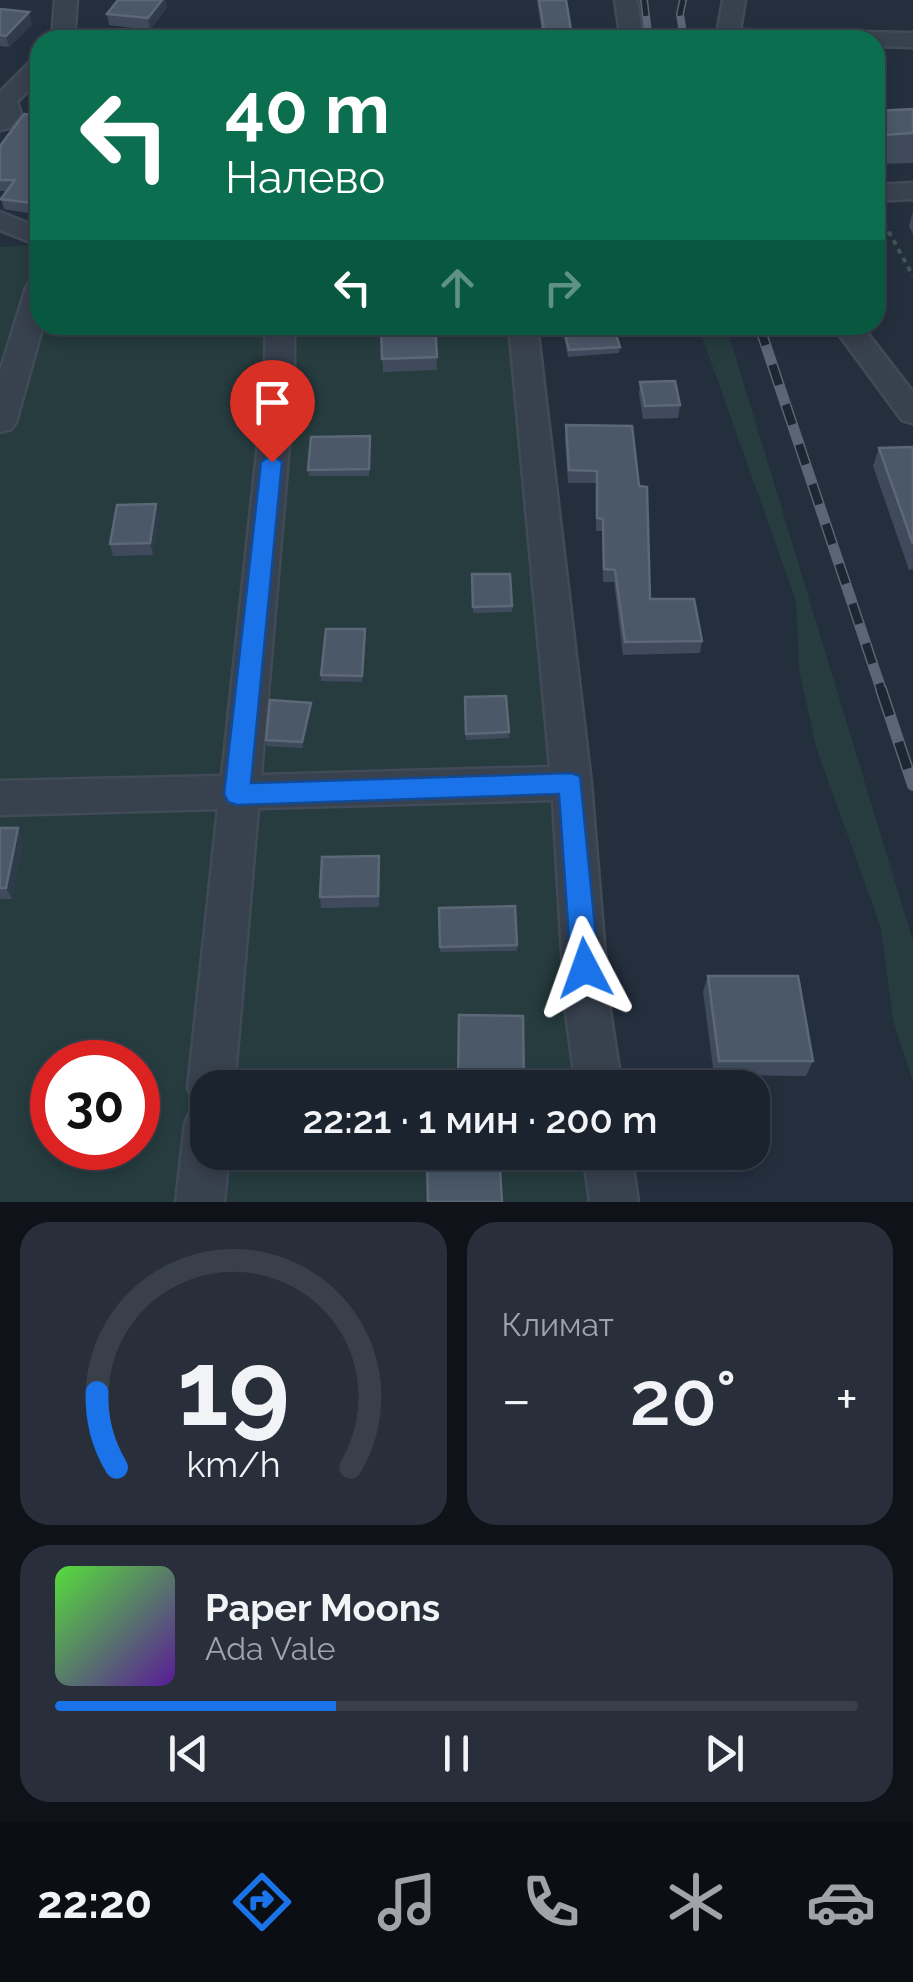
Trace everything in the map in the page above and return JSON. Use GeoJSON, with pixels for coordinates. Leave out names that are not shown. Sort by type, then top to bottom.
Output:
{"type":"FeatureCollection","features":[{"type":"Feature","properties":{"kind":"street"},"geometry":{"type":"LineString","coordinates":[[66,0],[67,30]]}},
{"type":"Feature","properties":{"kind":"street"},"geometry":{"type":"LineString","coordinates":[[626,0],[630,30]]}},
{"type":"Feature","properties":{"kind":"street"},"geometry":{"type":"LineString","coordinates":[[728,30],[734,0]]}},
{"type":"Feature","properties":{"kind":"street"},"geometry":{"type":"LineString","coordinates":[[885,40],[913,40]]}},
{"type":"Feature","properties":{"kind":"street"},"geometry":{"type":"LineString","coordinates":[[2,108],[30,76]]}},
{"type":"Feature","properties":{"kind":"street"},"geometry":{"type":"LineString","coordinates":[[2,108],[30,107]]}},
{"type":"Feature","properties":{"kind":"street"},"geometry":{"type":"LineString","coordinates":[[885,192],[913,191]]}},
{"type":"Feature","properties":{"kind":"street"},"geometry":{"type":"LineString","coordinates":[[0,220],[30,234]]}},
{"type":"Feature","properties":{"kind":"street"},"geometry":{"type":"LineString","coordinates":[[0,422],[30,322]]}},
{"type":"Feature","properties":{"kind":"street"},"geometry":{"type":"LineString","coordinates":[[213,1070],[279,388],[280,335]]}},
{"type":"Feature","properties":{"kind":"street"},"geometry":{"type":"LineString","coordinates":[[524,335],[571,783],[596,1070]]}},
{"type":"Feature","properties":{"kind":"street"},"geometry":{"type":"LineString","coordinates":[[854,335],[913,412]]}},
{"type":"Feature","properties":{"kind":"street"},"geometry":{"type":"LineString","coordinates":[[0,798],[571,783]]}},
{"type":"Feature","properties":{"kind":"street"},"geometry":{"type":"LineString","coordinates":[[200,1202],[203,1170]]}},
{"type":"Feature","properties":{"kind":"street"},"geometry":{"type":"LineString","coordinates":[[610,1170],[614,1202]]}},
{"type":"Feature","properties":{"kind":"path"},"geometry":{"type":"LineString","coordinates":[[885,225],[913,276]]}},
{"type":"Feature","properties":{"kind":"green space"},"geometry":{"type":"Polygon","coordinates":[[[30,245],[30,335],[514,335],[598,1070],[190,1070],[190,1170],[610,1170],[614,1202],[0,1202],[0,247],[30,245]]]}},
{"type":"Feature","properties":{"kind":"green space"},"geometry":{"type":"Polygon","coordinates":[[[702,335],[729,335],[913,941],[913,1082],[893,1020],[881,928],[816,747],[799,669],[796,601],[702,335]]]}},
{"type":"Feature","properties":{"kind":"building"},"geometry":{"type":"Polygon","coordinates":[[[118,0],[162,0],[148,18],[107,14],[118,0]]]}},
{"type":"Feature","properties":{"kind":"building"},"geometry":{"type":"Polygon","coordinates":[[[539,0],[566,0],[571,30],[544,30],[539,0]]]}},
{"type":"Feature","properties":{"kind":"building"},"geometry":{"type":"Polygon","coordinates":[[[0,9],[29,12],[6,36],[0,35],[0,9]]]}},
{"type":"Feature","properties":{"kind":"building"},"geometry":{"type":"Polygon","coordinates":[[[913,109],[913,133],[885,135],[885,110],[913,109]]]}},
{"type":"Feature","properties":{"kind":"building"},"geometry":{"type":"Polygon","coordinates":[[[24,114],[30,115],[30,203],[1,199],[15,180],[0,180],[0,146],[24,114]]]}},
{"type":"Feature","properties":{"kind":"building"},"geometry":{"type":"Polygon","coordinates":[[[381,335],[436,335],[437,357],[382,359],[381,335]]]}},
{"type":"Feature","properties":{"kind":"building"},"geometry":{"type":"Polygon","coordinates":[[[565,335],[616,335],[620,347],[569,350],[565,335]]]}},
{"type":"Feature","properties":{"kind":"building"},"geometry":{"type":"Polygon","coordinates":[[[675,381],[680,405],[645,406],[640,382],[675,381]]]}},
{"type":"Feature","properties":{"kind":"building"},"geometry":{"type":"Polygon","coordinates":[[[566,425],[632,426],[639,486],[647,487],[650,599],[694,599],[702,641],[625,642],[615,570],[604,569],[603,519],[597,518],[597,471],[569,470],[566,425]]]}},
{"type":"Feature","properties":{"kind":"building"},"geometry":{"type":"Polygon","coordinates":[[[370,436],[369,469],[308,470],[311,437],[370,436]]]}},
{"type":"Feature","properties":{"kind":"building"},"geometry":{"type":"Polygon","coordinates":[[[913,447],[913,544],[879,448],[913,447]]]}},
{"type":"Feature","properties":{"kind":"building"},"geometry":{"type":"Polygon","coordinates":[[[156,504],[150,543],[110,544],[117,505],[156,504]]]}},
{"type":"Feature","properties":{"kind":"building"},"geometry":{"type":"Polygon","coordinates":[[[472,574],[510,574],[512,606],[473,607],[472,574]]]}},
{"type":"Feature","properties":{"kind":"building"},"geometry":{"type":"Polygon","coordinates":[[[326,629],[365,629],[362,676],[321,675],[326,629]]]}},
{"type":"Feature","properties":{"kind":"building"},"geometry":{"type":"Polygon","coordinates":[[[506,696],[509,732],[466,734],[465,697],[506,696]]]}},
{"type":"Feature","properties":{"kind":"building"},"geometry":{"type":"Polygon","coordinates":[[[270,700],[311,703],[302,742],[266,740],[270,700]]]}},
{"type":"Feature","properties":{"kind":"building"},"geometry":{"type":"Polygon","coordinates":[[[0,828],[18,828],[6,888],[0,888],[0,828]]]}},
{"type":"Feature","properties":{"kind":"building"},"geometry":{"type":"Polygon","coordinates":[[[379,856],[378,896],[320,897],[322,857],[379,856]]]}},
{"type":"Feature","properties":{"kind":"building"},"geometry":{"type":"Polygon","coordinates":[[[515,906],[517,945],[440,947],[439,908],[515,906]]]}},
{"type":"Feature","properties":{"kind":"building"},"geometry":{"type":"Polygon","coordinates":[[[708,976],[798,976],[813,1061],[719,1061],[708,976]]]}},
{"type":"Feature","properties":{"kind":"building"},"geometry":{"type":"Polygon","coordinates":[[[459,1015],[523,1016],[524,1070],[458,1070],[459,1015]]]}},
{"type":"Feature","properties":{"kind":"building"},"geometry":{"type":"Polygon","coordinates":[[[427,1170],[500,1170],[502,1202],[428,1202],[427,1170]]]}},
{"type":"Feature","properties":{"kind":"railway"},"geometry":{"type":"LineString","coordinates":[[644,0],[648,30]]}},
{"type":"Feature","properties":{"kind":"railway"},"geometry":{"type":"LineString","coordinates":[[682,30],[683,0]]}},
{"type":"Feature","properties":{"kind":"railway"},"geometry":{"type":"LineString","coordinates":[[762,335],[882,692]]}},
{"type":"Feature","properties":{"kind":"railway"},"geometry":{"type":"LineString","coordinates":[[882,692],[913,785]]}},
{"type":"Feature","properties":{"kind":"route"},"geometry":{"type":"LineString","coordinates":[[272,462],[237,794],[571,783],[585,968]]}}]}
